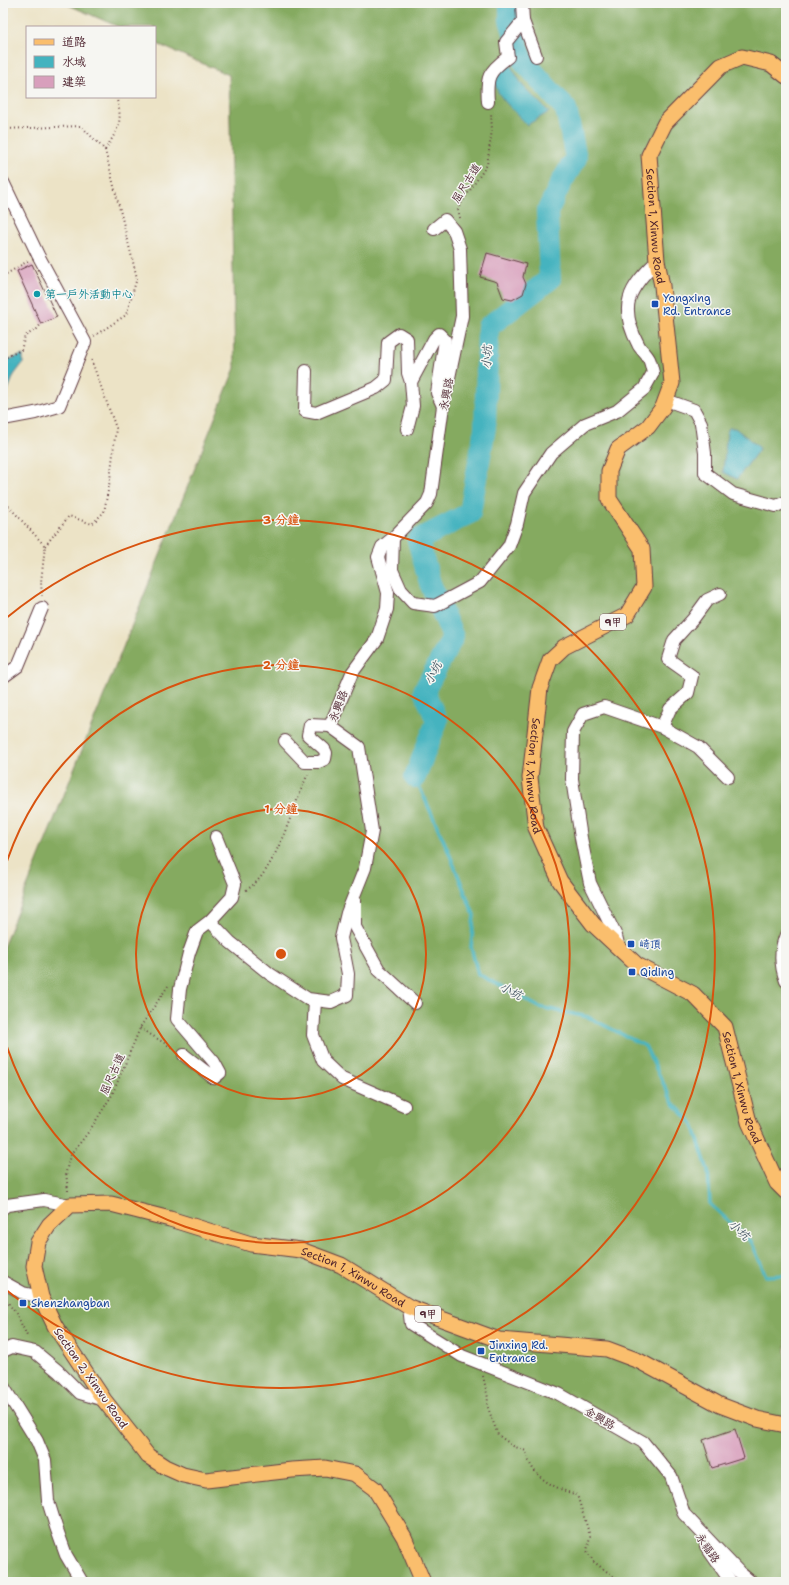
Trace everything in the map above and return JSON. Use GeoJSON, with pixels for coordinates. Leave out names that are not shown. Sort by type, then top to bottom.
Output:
{"type":"FeatureCollection","features":[{"type":"Feature","properties":{"kind":"main road","name":"Section 1, Xinwu Road"},"geometry":{"type":"LineString","coordinates":[[786,76],[771,64],[742,58],[721,66],[665,123],[649,155],[657,261],[662,286],[672,383],[664,407],[648,427],[618,449],[609,471],[609,500],[642,549],[644,587],[627,615],[564,647],[550,660],[540,688],[530,778],[536,828],[560,881],[593,924],[638,965],[693,994],[725,1027],[749,1122],[777,1183],[786,1192]]}},
{"type":"Feature","properties":{"kind":"main road","name":"Section 1, Xinwu Road"},"geometry":{"type":"LineString","coordinates":[[70,1204],[111,1204],[170,1219],[251,1244],[301,1250],[341,1265],[409,1307],[499,1340],[607,1349],[639,1361],[720,1405],[757,1419],[786,1424]]}},
{"type":"Feature","properties":{"kind":"main road","name":"Section 2, Xinwu Road"},"geometry":{"type":"LineString","coordinates":[[70,1204],[49,1225],[38,1242],[34,1266],[41,1297],[55,1326],[104,1400],[148,1456],[164,1468],[182,1475],[206,1480],[292,1470],[325,1468],[355,1474],[375,1489],[404,1537],[424,1582]]}},
{"type":"Feature","properties":{"kind":"street"},"geometry":{"type":"LineString","coordinates":[[522,3],[520,24],[536,56]]}},
{"type":"Feature","properties":{"kind":"street"},"geometry":{"type":"LineString","coordinates":[[488,102],[487,85],[494,68],[508,57],[506,42],[520,24]]}},
{"type":"Feature","properties":{"kind":"street"},"geometry":{"type":"LineString","coordinates":[[3,182],[38,256],[85,342],[59,406],[3,419]]}},
{"type":"Feature","properties":{"kind":"street","name":"永興路"},"geometry":{"type":"LineString","coordinates":[[210,921],[230,942],[270,974],[308,999],[331,1002],[348,995],[348,974],[341,938],[347,913],[365,868],[372,831],[365,776],[359,747],[330,726],[352,673],[377,639],[388,609],[388,593],[378,557],[382,547],[393,538],[427,503],[431,494],[443,406],[462,316],[460,249],[454,231],[445,220],[434,230]]}},
{"type":"Feature","properties":{"kind":"street"},"geometry":{"type":"LineString","coordinates":[[393,538],[392,570],[400,590],[413,603],[435,606],[480,582],[509,546],[517,524],[524,493],[551,453],[585,424],[617,411],[644,389],[653,374],[649,358],[638,345],[627,319],[629,295],[642,276],[657,261]]}},
{"type":"Feature","properties":{"kind":"street"},"geometry":{"type":"LineString","coordinates":[[306,371],[305,411],[316,413],[376,388],[386,380],[388,342],[399,334],[407,339],[408,373],[411,382],[413,406],[407,429]]}},
{"type":"Feature","properties":{"kind":"street"},"geometry":{"type":"LineString","coordinates":[[411,382],[434,339],[439,334],[445,340],[436,393],[443,406]]}},
{"type":"Feature","properties":{"kind":"street"},"geometry":{"type":"LineString","coordinates":[[666,400],[694,410],[701,424],[705,453],[705,473],[733,494],[776,506],[786,502]]}},
{"type":"Feature","properties":{"kind":"street"},"geometry":{"type":"LineString","coordinates":[[662,727],[670,709],[688,693],[692,676],[668,659],[674,640],[693,619],[707,600],[720,594]]}},
{"type":"Feature","properties":{"kind":"street"},"geometry":{"type":"LineString","coordinates":[[3,677],[18,666],[42,608]]}},
{"type":"Feature","properties":{"kind":"street"},"geometry":{"type":"LineString","coordinates":[[619,948],[616,936],[590,883],[572,779],[573,732],[582,714],[604,706],[662,727],[698,747],[728,777]]}},
{"type":"Feature","properties":{"kind":"street"},"geometry":{"type":"LineString","coordinates":[[285,741],[305,762],[324,760],[326,754],[324,749],[308,735],[310,725],[330,726]]}},
{"type":"Feature","properties":{"kind":"street"},"geometry":{"type":"LineString","coordinates":[[184,1055],[214,1078],[220,1073],[214,1062],[177,1019],[180,989],[189,953],[197,931],[210,921],[232,897],[235,884],[216,837]]}},
{"type":"Feature","properties":{"kind":"street"},"geometry":{"type":"LineString","coordinates":[[355,896],[355,927],[380,970],[415,1003]]}},
{"type":"Feature","properties":{"kind":"street"},"geometry":{"type":"LineString","coordinates":[[786,935],[782,945],[781,967],[786,981]]}},
{"type":"Feature","properties":{"kind":"street"},"geometry":{"type":"LineString","coordinates":[[315,1001],[312,1035],[324,1061],[342,1079],[404,1106]]}},
{"type":"Feature","properties":{"kind":"street"},"geometry":{"type":"LineString","coordinates":[[3,1208],[7,1205],[44,1200],[70,1204]]}},
{"type":"Feature","properties":{"kind":"street"},"geometry":{"type":"LineString","coordinates":[[3,1282],[24,1294],[41,1297]]}},
{"type":"Feature","properties":{"kind":"street","name":"金興路"},"geometry":{"type":"LineString","coordinates":[[409,1307],[411,1324],[462,1356],[559,1394],[644,1442],[671,1476],[684,1514],[739,1572],[751,1582]]}},
{"type":"Feature","properties":{"kind":"street"},"geometry":{"type":"LineString","coordinates":[[3,1351],[12,1347],[35,1352],[58,1371],[80,1393],[104,1400]]}},
{"type":"Feature","properties":{"kind":"street"},"geometry":{"type":"LineString","coordinates":[[3,1386],[37,1441],[46,1460],[48,1501],[66,1555],[82,1582]]}},
{"type":"Feature","properties":{"kind":"street","name":"永福路"},"geometry":{"type":"LineString","coordinates":[[684,1514],[731,1582]]}},
{"type":"Feature","properties":{"kind":"path"},"geometry":{"type":"LineString","coordinates":[[105,150],[120,127],[120,108],[116,98]]}},
{"type":"Feature","properties":{"kind":"path","name":"屈尺古道"},"geometry":{"type":"LineString","coordinates":[[461,224],[458,208],[487,165],[492,130],[488,102]]}},
{"type":"Feature","properties":{"kind":"path"},"geometry":{"type":"LineString","coordinates":[[3,129],[81,126],[105,150],[137,278],[126,315],[85,342],[116,428],[110,480],[104,512],[92,524],[69,516],[45,546],[41,582],[42,608]]}},
{"type":"Feature","properties":{"kind":"path"},"geometry":{"type":"LineString","coordinates":[[3,276],[38,256]]}},
{"type":"Feature","properties":{"kind":"path"},"geometry":{"type":"LineString","coordinates":[[3,359],[21,350],[25,336],[37,329],[41,324]]}},
{"type":"Feature","properties":{"kind":"path"},"geometry":{"type":"LineString","coordinates":[[3,500],[45,546]]}},
{"type":"Feature","properties":{"kind":"path"},"geometry":{"type":"LineString","coordinates":[[232,897],[251,887],[269,866],[295,809],[302,786],[314,762]]}},
{"type":"Feature","properties":{"kind":"path","name":"屈尺古道"},"geometry":{"type":"LineString","coordinates":[[70,1204],[66,1172],[70,1156],[90,1130],[112,1095],[140,1028],[168,986]]}},
{"type":"Feature","properties":{"kind":"path"},"geometry":{"type":"LineString","coordinates":[[140,1028],[184,1055]]}},
{"type":"Feature","properties":{"kind":"path"},"geometry":{"type":"LineString","coordinates":[[3,1295],[17,1315],[35,1352]]}},
{"type":"Feature","properties":{"kind":"path"},"geometry":{"type":"LineString","coordinates":[[482,1373],[488,1398],[487,1405],[498,1435],[513,1446],[526,1451],[527,1459],[536,1474],[553,1486],[577,1495],[590,1536],[587,1551],[594,1562],[621,1582]]}},
{"type":"Feature","properties":{"kind":"green space"},"geometry":{"type":"Polygon","coordinates":[[[64,3],[786,3],[786,1582],[3,1582],[3,947],[235,368],[229,75],[156,43],[156,26],[117,26],[64,3]]]}},
{"type":"Feature","properties":{"kind":"water"},"geometry":{"type":"Polygon","coordinates":[[[511,66],[523,86],[549,112],[527,125],[505,102],[496,87],[496,80],[501,69],[511,66]]]}},
{"type":"Feature","properties":{"kind":"water"},"geometry":{"type":"Polygon","coordinates":[[[23,355],[23,363],[14,375],[8,390],[3,396],[3,364],[7,360],[23,355]]]}},
{"type":"Feature","properties":{"kind":"water"},"geometry":{"type":"Polygon","coordinates":[[[729,428],[735,428],[760,448],[737,479],[723,472],[727,432],[729,428]]]}},
{"type":"Feature","properties":{"kind":"building"},"geometry":{"type":"Polygon","coordinates":[[[487,253],[526,264],[523,277],[526,284],[523,294],[512,300],[503,298],[497,282],[480,277],[487,253]]]}},
{"type":"Feature","properties":{"kind":"building","name":"第一戶外活動中心"},"geometry":{"type":"Polygon","coordinates":[[[32,264],[57,317],[41,324],[17,271],[32,264]]]}},
{"type":"Feature","properties":{"kind":"building"},"geometry":{"type":"Polygon","coordinates":[[[735,1429],[744,1458],[712,1468],[703,1440],[735,1429]]]}},
{"type":"Feature","properties":{"kind":"waterway","name":"小坑"},"geometry":{"type":"LineString","coordinates":[[415,777],[437,721],[424,691],[453,637],[430,583],[418,540],[470,513],[485,428],[488,327],[550,279],[547,212],[561,183],[576,158],[566,109],[522,59],[510,20],[510,3]]}},
{"type":"Feature","properties":{"kind":"waterway","name":"小坑"},"geometry":{"type":"LineString","coordinates":[[415,777],[447,848],[474,915],[471,947],[478,974],[539,1007],[588,1017],[645,1046],[673,1103],[693,1124],[708,1171],[710,1204],[752,1243],[766,1276],[786,1275]]}},
{"type":"Feature","properties":{"kind":"place","name":"第一戶外活動中心"},"geometry":{"type":"Point","coordinates":[37,294]}},
{"type":"Feature","properties":{"kind":"place","name":"Yongxing Rd. Entrance"},"geometry":{"type":"Point","coordinates":[655,304]}},
{"type":"Feature","properties":{"kind":"place","name":"崎頂"},"geometry":{"type":"Point","coordinates":[631,944]}},
{"type":"Feature","properties":{"kind":"place","name":"Qiding"},"geometry":{"type":"Point","coordinates":[632,972]}},
{"type":"Feature","properties":{"kind":"place","name":"Shenzhangban"},"geometry":{"type":"Point","coordinates":[23,1303]}},
{"type":"Feature","properties":{"kind":"place","name":"Jinxing Rd. Entrance"},"geometry":{"type":"Point","coordinates":[481,1351]}}]}
